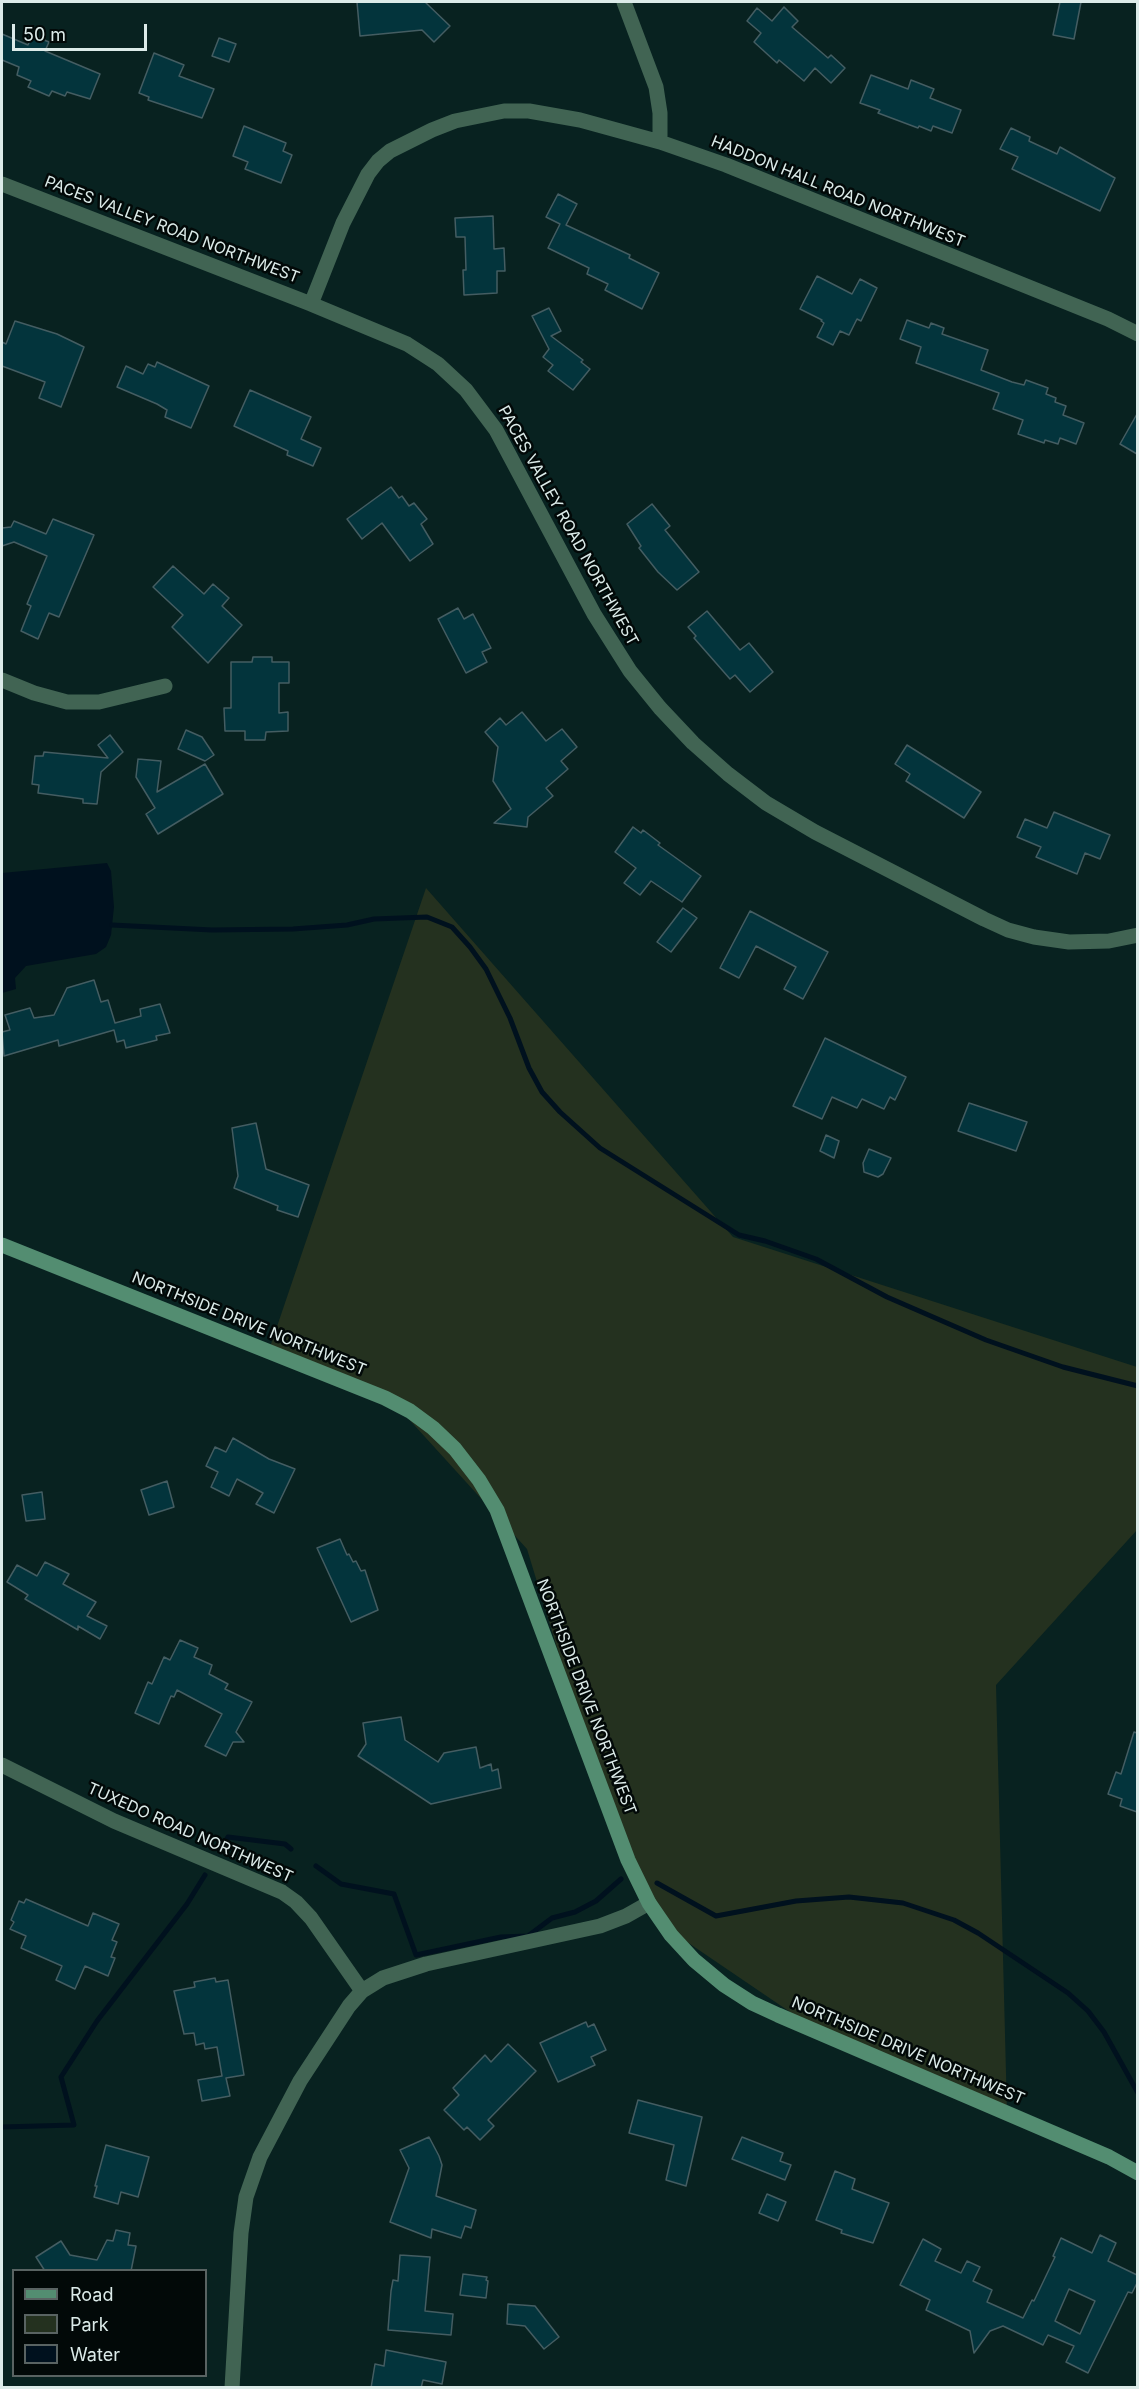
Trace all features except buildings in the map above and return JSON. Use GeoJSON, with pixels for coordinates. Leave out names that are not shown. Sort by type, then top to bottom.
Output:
{"type":"FeatureCollection","features":[{"type":"Feature","properties":{"kind":"street"},"geometry":{"type":"LineString","coordinates":[[624,2],[656,87],[660,113],[660,142]]}},
{"type":"Feature","properties":{"kind":"street","name":"HADDON HALL ROAD NORTHWEST"},"geometry":{"type":"LineString","coordinates":[[311,304],[343,223],[368,174],[390,152],[432,130],[479,115],[529,111],[580,120],[660,142],[726,165],[1108,319],[1137,334]]}},
{"type":"Feature","properties":{"kind":"street","name":"PACES VALLEY ROAD NORTHWEST"},"geometry":{"type":"LineString","coordinates":[[2,184],[311,304],[407,344],[438,364],[466,390],[496,430],[594,615],[630,671],[693,743],[766,803],[815,832],[984,920],[1008,930],[1034,937],[1069,942],[1109,941],[1137,935]]}},
{"type":"Feature","properties":{"kind":"street"},"geometry":{"type":"LineString","coordinates":[[2,680],[34,693],[67,702],[99,702],[165,686]]}},
{"type":"Feature","properties":{"kind":"street","name":"NORTHSIDE DRIVE NORTHWEST"},"geometry":{"type":"LineString","coordinates":[[2,1245],[385,1398],[421,1419],[455,1449],[479,1480],[497,1510],[628,1860],[649,1903],[671,1935],[694,1960],[752,2003],[1109,2157],[1137,2173]]}},
{"type":"Feature","properties":{"kind":"street","name":"TUXEDO ROAD NORTHWEST"},"geometry":{"type":"LineString","coordinates":[[2,1764],[114,1821],[282,1892],[296,1902],[311,1918],[362,1991]]}},
{"type":"Feature","properties":{"kind":"street"},"geometry":{"type":"LineString","coordinates":[[232,2388],[240,2233],[246,2197],[260,2157],[300,2081],[349,2006],[362,1991],[383,1978],[426,1964],[600,1926],[626,1916],[649,1903]]}},
{"type":"Feature","properties":{"kind":"green space"},"geometry":{"type":"Polygon","coordinates":[[[426,888],[733,1237],[1137,1367],[1137,1530],[996,1685],[1007,2112],[846,2050],[665,1927],[594,1769],[527,1549],[405,1415],[268,1353],[426,888]]]}},
{"type":"Feature","properties":{"kind":"water"},"geometry":{"type":"Polygon","coordinates":[[[107,863],[111,871],[114,907],[111,935],[106,947],[96,954],[26,966],[15,978],[16,989],[2,993],[2,873],[107,863]]]}},
{"type":"Feature","properties":{"kind":"waterway"},"geometry":{"type":"LineString","coordinates":[[112,925],[212,930],[293,929],[347,925],[374,919],[427,917],[452,927],[486,969],[510,1018],[529,1068],[542,1092],[560,1112],[600,1148],[739,1235],[765,1241],[816,1259],[887,1297],[986,1340],[1063,1367],[1138,1386]]}},
{"type":"Feature","properties":{"kind":"waterway"},"geometry":{"type":"LineString","coordinates":[[221,1849],[228,1837],[285,1844],[291,1849]]}},
{"type":"Feature","properties":{"kind":"waterway"},"geometry":{"type":"LineString","coordinates":[[316,1866],[341,1884],[394,1894],[416,1955],[501,1937],[528,1936],[552,1918],[575,1912],[596,1901],[621,1879]]}},
{"type":"Feature","properties":{"kind":"waterway"},"geometry":{"type":"LineString","coordinates":[[2,2127],[74,2125],[61,2077],[97,2021],[187,1904],[205,1875]]}},
{"type":"Feature","properties":{"kind":"waterway"},"geometry":{"type":"LineString","coordinates":[[657,1883],[716,1916],[796,1901],[849,1897],[903,1903],[954,1920],[978,1933],[1068,1993],[1088,2011],[1104,2032],[1138,2093]]}}]}
